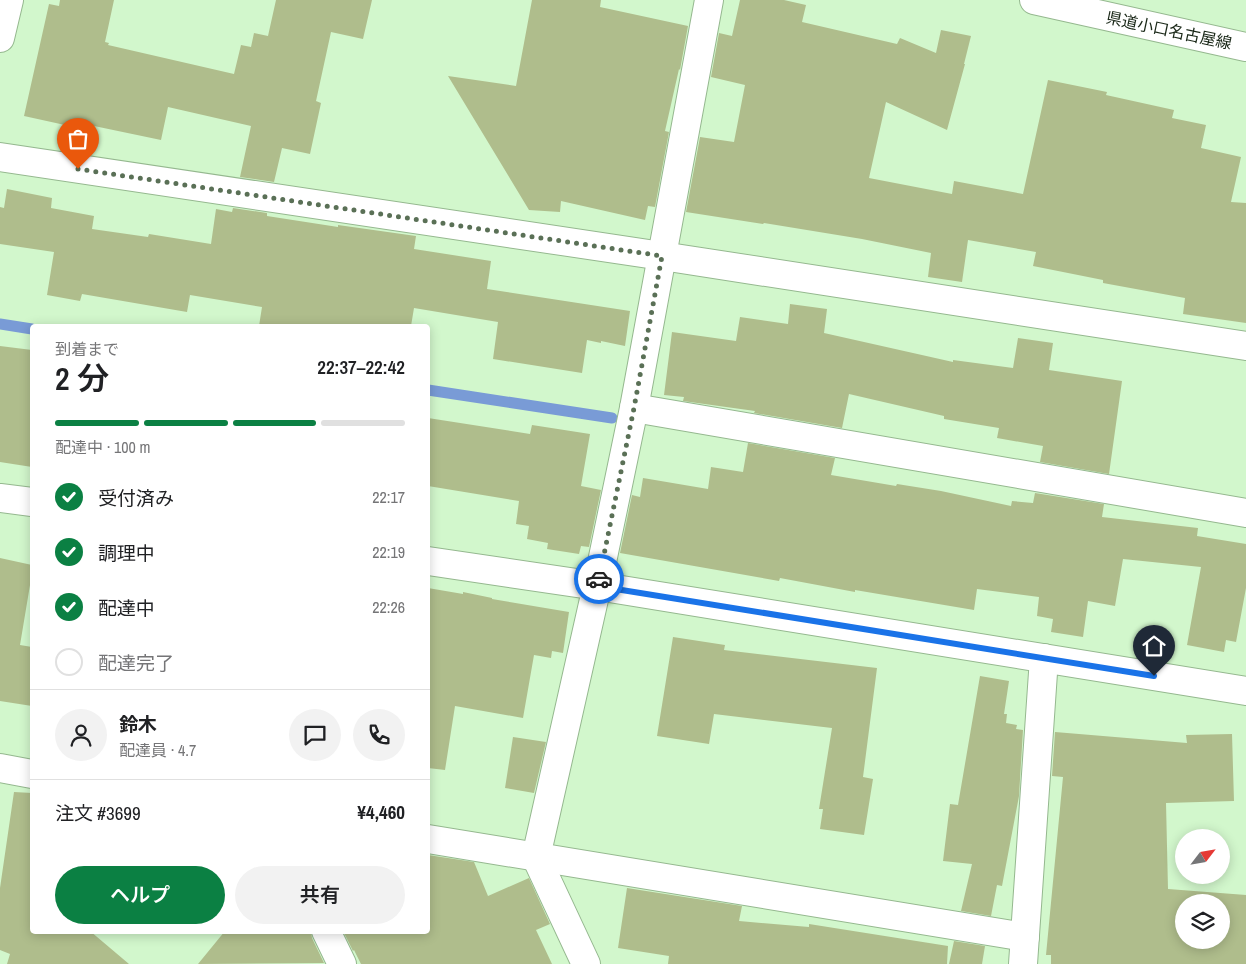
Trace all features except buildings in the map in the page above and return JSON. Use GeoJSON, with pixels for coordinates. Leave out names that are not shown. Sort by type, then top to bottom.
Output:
{"type":"FeatureCollection","features":[{"type":"Feature","properties":{"kind":"street"},"geometry":{"type":"LineString","coordinates":[[0,38],[8,0]]}},
{"type":"Feature","properties":{"kind":"street"},"geometry":{"type":"LineString","coordinates":[[586,964],[536,858],[597,586],[634,408],[710,0]]}},
{"type":"Feature","properties":{"kind":"street","name":"県道小口名古屋線"},"geometry":{"type":"LineString","coordinates":[[1034,0],[1246,47]]}},
{"type":"Feature","properties":{"kind":"street"},"geometry":{"type":"LineString","coordinates":[[0,157],[1246,346]]}},
{"type":"Feature","properties":{"kind":"street"},"geometry":{"type":"LineString","coordinates":[[634,408],[1246,512]]}},
{"type":"Feature","properties":{"kind":"street"},"geometry":{"type":"LineString","coordinates":[[0,498],[30,502]]}},
{"type":"Feature","properties":{"kind":"street"},"geometry":{"type":"LineString","coordinates":[[430,561],[597,586],[1246,691]]}},
{"type":"Feature","properties":{"kind":"street"},"geometry":{"type":"LineString","coordinates":[[1023,964],[1044,658]]}},
{"type":"Feature","properties":{"kind":"street"},"geometry":{"type":"LineString","coordinates":[[0,768],[30,774]]}},
{"type":"Feature","properties":{"kind":"street"},"geometry":{"type":"LineString","coordinates":[[430,839],[1026,937]]}},
{"type":"Feature","properties":{"kind":"street"},"geometry":{"type":"LineString","coordinates":[[327,934],[342,964]]}},
{"type":"Feature","properties":{"kind":"waterway"},"geometry":{"type":"LineString","coordinates":[[0,324],[30,329]]}},
{"type":"Feature","properties":{"kind":"waterway"},"geometry":{"type":"LineString","coordinates":[[430,390],[612,418]]}},
{"type":"Feature","properties":{"kind":"way so far"},"geometry":{"type":"LineString","coordinates":[[78,169],[662,256],[634,408],[599,579]]}},
{"type":"Feature","properties":{"kind":"route"},"geometry":{"type":"LineString","coordinates":[[599,579],[597,586],[1154,676]]}}]}
